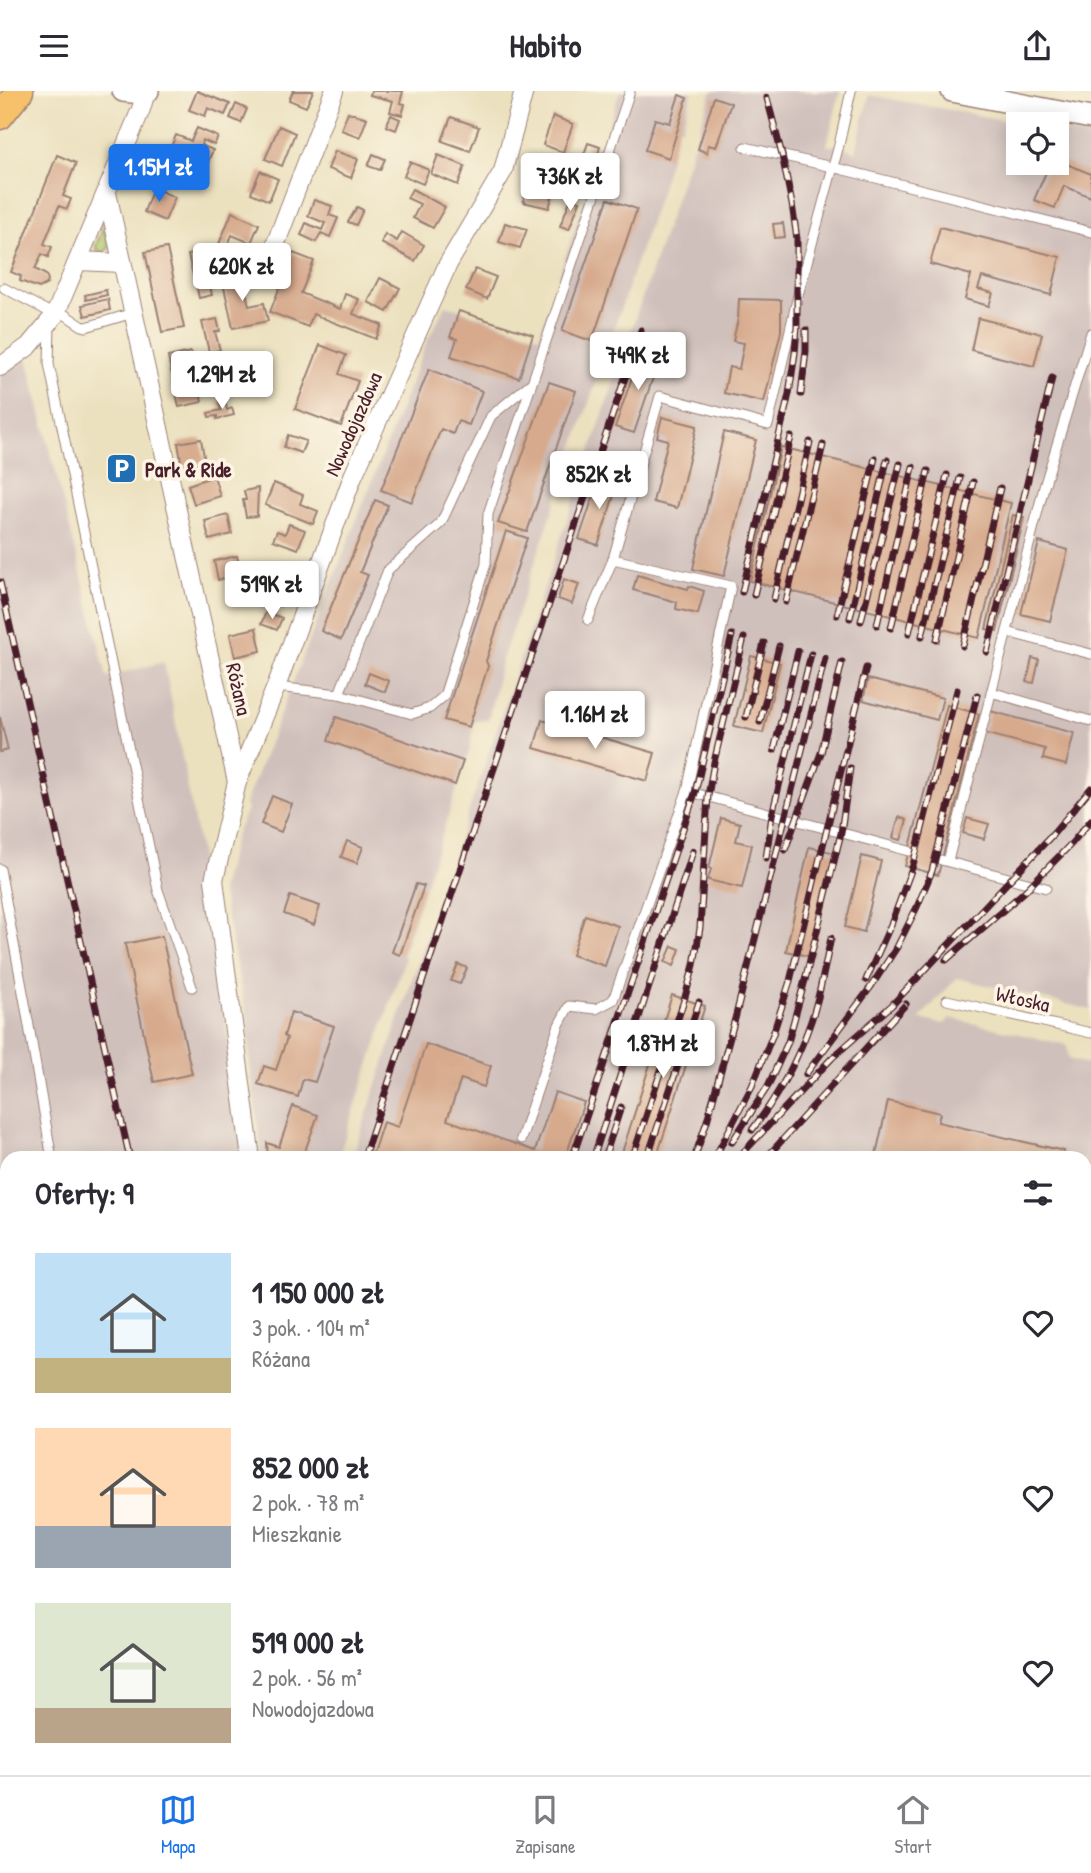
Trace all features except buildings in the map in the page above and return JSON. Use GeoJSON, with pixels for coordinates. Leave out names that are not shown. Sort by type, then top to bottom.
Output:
{"type":"FeatureCollection","features":[{"type":"Feature","properties":{"kind":"main road"},"geometry":{"type":"LineString","coordinates":[[0,116],[20,91]]}},
{"type":"Feature","properties":{"kind":"street"},"geometry":{"type":"LineString","coordinates":[[0,367],[29,346],[54,316],[147,91],[123,91]]}},
{"type":"Feature","properties":{"kind":"street"},"geometry":{"type":"LineString","coordinates":[[266,269],[334,91]]}},
{"type":"Feature","properties":{"kind":"street","name":"Nowodojazdowa"},"geometry":{"type":"LineString","coordinates":[[237,782],[276,687],[361,458],[449,264],[503,171],[524,91]]}},
{"type":"Feature","properties":{"kind":"street"},"geometry":{"type":"LineString","coordinates":[[952,91],[1091,118]]}},
{"type":"Feature","properties":{"kind":"street","name":"Różana"},"geometry":{"type":"LineString","coordinates":[[107,193],[237,782],[214,880],[250,1151]]}},
{"type":"Feature","properties":{"kind":"street"},"geometry":{"type":"LineString","coordinates":[[78,261],[122,263]]}},
{"type":"Feature","properties":{"kind":"lane"},"geometry":{"type":"LineString","coordinates":[[276,687],[339,694],[412,714],[430,708],[444,696],[486,564],[488,514],[630,91]]}},
{"type":"Feature","properties":{"kind":"lane"},"geometry":{"type":"LineString","coordinates":[[588,620],[613,559],[660,396],[768,425],[798,295],[852,91]]}},
{"type":"Feature","properties":{"kind":"lane"},"geometry":{"type":"LineString","coordinates":[[746,147],[1091,232]]}},
{"type":"Feature","properties":{"kind":"lane"},"geometry":{"type":"LineString","coordinates":[[4,288],[54,316],[86,327],[132,313]]}},
{"type":"Feature","properties":{"kind":"lane"},"geometry":{"type":"LineString","coordinates":[[54,316],[50,364],[158,890],[192,987]]}},
{"type":"Feature","properties":{"kind":"lane"},"geometry":{"type":"LineString","coordinates":[[1046,888],[944,860],[1044,487],[1091,333]]}},
{"type":"Feature","properties":{"kind":"lane"},"geometry":{"type":"LineString","coordinates":[[339,694],[388,570],[442,523],[491,416],[531,383]]}},
{"type":"Feature","properties":{"kind":"lane"},"geometry":{"type":"LineString","coordinates":[[521,1139],[559,1025],[569,1006],[596,1009],[613,1000],[687,791],[731,586],[613,559]]}},
{"type":"Feature","properties":{"kind":"lane"},"geometry":{"type":"LineString","coordinates":[[1007,632],[1091,654]]}},
{"type":"Feature","properties":{"kind":"lane"},"geometry":{"type":"LineString","coordinates":[[991,692],[1091,721]]}},
{"type":"Feature","properties":{"kind":"lane"},"geometry":{"type":"LineString","coordinates":[[687,791],[909,851]]}},
{"type":"Feature","properties":{"kind":"lane"},"geometry":{"type":"LineString","coordinates":[[0,869],[51,1151]]}},
{"type":"Feature","properties":{"kind":"lane","name":"Włoska"},"geometry":{"type":"LineString","coordinates":[[947,1000],[1091,1033]]}},
{"type":"Feature","properties":{"kind":"shaded area"},"geometry":{"type":"Polygon","coordinates":[[[620,91],[693,91],[501,663],[488,720],[474,721],[470,749],[402,956],[405,958],[340,1151],[261,1151],[250,1064],[248,1023],[221,890],[235,837],[247,810],[245,804],[428,339],[446,305],[539,336],[620,91]]]}},
{"type":"Feature","properties":{"kind":"shaded area"},"geometry":{"type":"Polygon","coordinates":[[[712,91],[840,91],[827,146],[839,145],[856,152],[869,95],[1006,120],[1006,175],[1069,175],[1069,132],[1091,137],[1091,1010],[957,978],[919,1019],[944,1024],[950,1018],[1067,1045],[1069,1059],[1091,1065],[1091,1151],[354,1151],[712,91]]]}},
{"type":"Feature","properties":{"kind":"shaded area"},"geometry":{"type":"Polygon","coordinates":[[[26,354],[107,677],[164,662],[209,899],[243,1151],[0,1151],[0,368],[26,354]]]}},
{"type":"Feature","properties":{"kind":"green space"},"geometry":{"type":"Polygon","coordinates":[[[104,226],[109,247],[104,253],[97,250],[96,245],[104,226]]]}},
{"type":"Feature","properties":{"kind":"railway"},"geometry":{"type":"LineString","coordinates":[[742,592],[789,394],[797,327],[797,239],[782,155],[767,98]]}},
{"type":"Feature","properties":{"kind":"railway"},"geometry":{"type":"LineString","coordinates":[[366,1151],[641,330]]}},
{"type":"Feature","properties":{"kind":"railway"},"geometry":{"type":"LineString","coordinates":[[801,394],[806,330]]}},
{"type":"Feature","properties":{"kind":"railway"},"geometry":{"type":"LineString","coordinates":[[987,652],[1052,378]]}},
{"type":"Feature","properties":{"kind":"railway"},"geometry":{"type":"LineString","coordinates":[[754,595],[791,437]]}},
{"type":"Feature","properties":{"kind":"railway"},"geometry":{"type":"LineString","coordinates":[[774,599],[810,442]]}},
{"type":"Feature","properties":{"kind":"railway"},"geometry":{"type":"LineString","coordinates":[[786,602],[823,445]]}},
{"type":"Feature","properties":{"kind":"railway"},"geometry":{"type":"LineString","coordinates":[[837,615],[875,458]]}},
{"type":"Feature","properties":{"kind":"railway"},"geometry":{"type":"LineString","coordinates":[[850,618],[887,460]]}},
{"type":"Feature","properties":{"kind":"railway"},"geometry":{"type":"LineString","coordinates":[[861,621],[900,464]]}},
{"type":"Feature","properties":{"kind":"railway"},"geometry":{"type":"LineString","coordinates":[[877,625],[913,467]]}},
{"type":"Feature","properties":{"kind":"railway"},"geometry":{"type":"LineString","coordinates":[[891,628],[928,471]]}},
{"type":"Feature","properties":{"kind":"railway"},"geometry":{"type":"LineString","coordinates":[[909,633],[947,475]]}},
{"type":"Feature","properties":{"kind":"railway"},"geometry":{"type":"LineString","coordinates":[[922,636],[960,478]]}},
{"type":"Feature","properties":{"kind":"railway"},"geometry":{"type":"LineString","coordinates":[[937,640],[973,482]]}},
{"type":"Feature","properties":{"kind":"railway"},"geometry":{"type":"LineString","coordinates":[[963,646],[1000,488]]}},
{"type":"Feature","properties":{"kind":"railway"},"geometry":{"type":"LineString","coordinates":[[0,582],[128,1151]]}},
{"type":"Feature","properties":{"kind":"railway"},"geometry":{"type":"LineString","coordinates":[[575,1151],[695,793],[732,635]]}},
{"type":"Feature","properties":{"kind":"railway"},"geometry":{"type":"LineString","coordinates":[[635,1151],[694,965],[700,928],[708,796],[744,638]]}},
{"type":"Feature","properties":{"kind":"railway"},"geometry":{"type":"LineString","coordinates":[[746,717],[764,643]]}},
{"type":"Feature","properties":{"kind":"railway"},"geometry":{"type":"LineString","coordinates":[[760,722],[779,646]]}},
{"type":"Feature","properties":{"kind":"railway"},"geometry":{"type":"LineString","coordinates":[[774,750],[798,651]]}},
{"type":"Feature","properties":{"kind":"railway"},"geometry":{"type":"LineString","coordinates":[[766,858],[772,815],[811,654]]}},
{"type":"Feature","properties":{"kind":"railway"},"geometry":{"type":"LineString","coordinates":[[697,1151],[736,1015],[825,658]]}},
{"type":"Feature","properties":{"kind":"railway"},"geometry":{"type":"LineString","coordinates":[[785,850],[821,753],[842,662]]}},
{"type":"Feature","properties":{"kind":"railway"},"geometry":{"type":"LineString","coordinates":[[718,1151],[752,1086],[790,981],[866,668]]}},
{"type":"Feature","properties":{"kind":"railway"},"geometry":{"type":"LineString","coordinates":[[866,980],[892,922],[913,865],[957,690]]}},
{"type":"Feature","properties":{"kind":"railway"},"geometry":{"type":"LineString","coordinates":[[806,1074],[870,988],[897,947],[917,907],[932,871],[977,695]]}},
{"type":"Feature","properties":{"kind":"railway"},"geometry":{"type":"LineString","coordinates":[[732,1142],[768,1086],[788,1042],[841,833],[850,768]]}},
{"type":"Feature","properties":{"kind":"railway"},"geometry":{"type":"LineString","coordinates":[[745,1151],[832,1058],[892,1005],[1054,833],[1091,788]]}},
{"type":"Feature","properties":{"kind":"railway"},"geometry":{"type":"LineString","coordinates":[[946,960],[1024,892],[1091,820]]}},
{"type":"Feature","properties":{"kind":"railway"},"geometry":{"type":"LineString","coordinates":[[596,1151],[693,851]]}},
{"type":"Feature","properties":{"kind":"railway"},"geometry":{"type":"LineString","coordinates":[[752,1130],[783,1083],[802,1045],[815,1009],[831,938]]}},
{"type":"Feature","properties":{"kind":"railway"},"geometry":{"type":"LineString","coordinates":[[650,1151],[699,1002]]}},
{"type":"Feature","properties":{"kind":"railway"},"geometry":{"type":"LineString","coordinates":[[772,1151],[906,1004]]}},
{"type":"Feature","properties":{"kind":"railway"},"geometry":{"type":"LineString","coordinates":[[607,1151],[621,1107]]}},
{"type":"Feature","properties":{"kind":"place","name":"Park & Ride"},"geometry":{"type":"Point","coordinates":[122,469]}}]}
